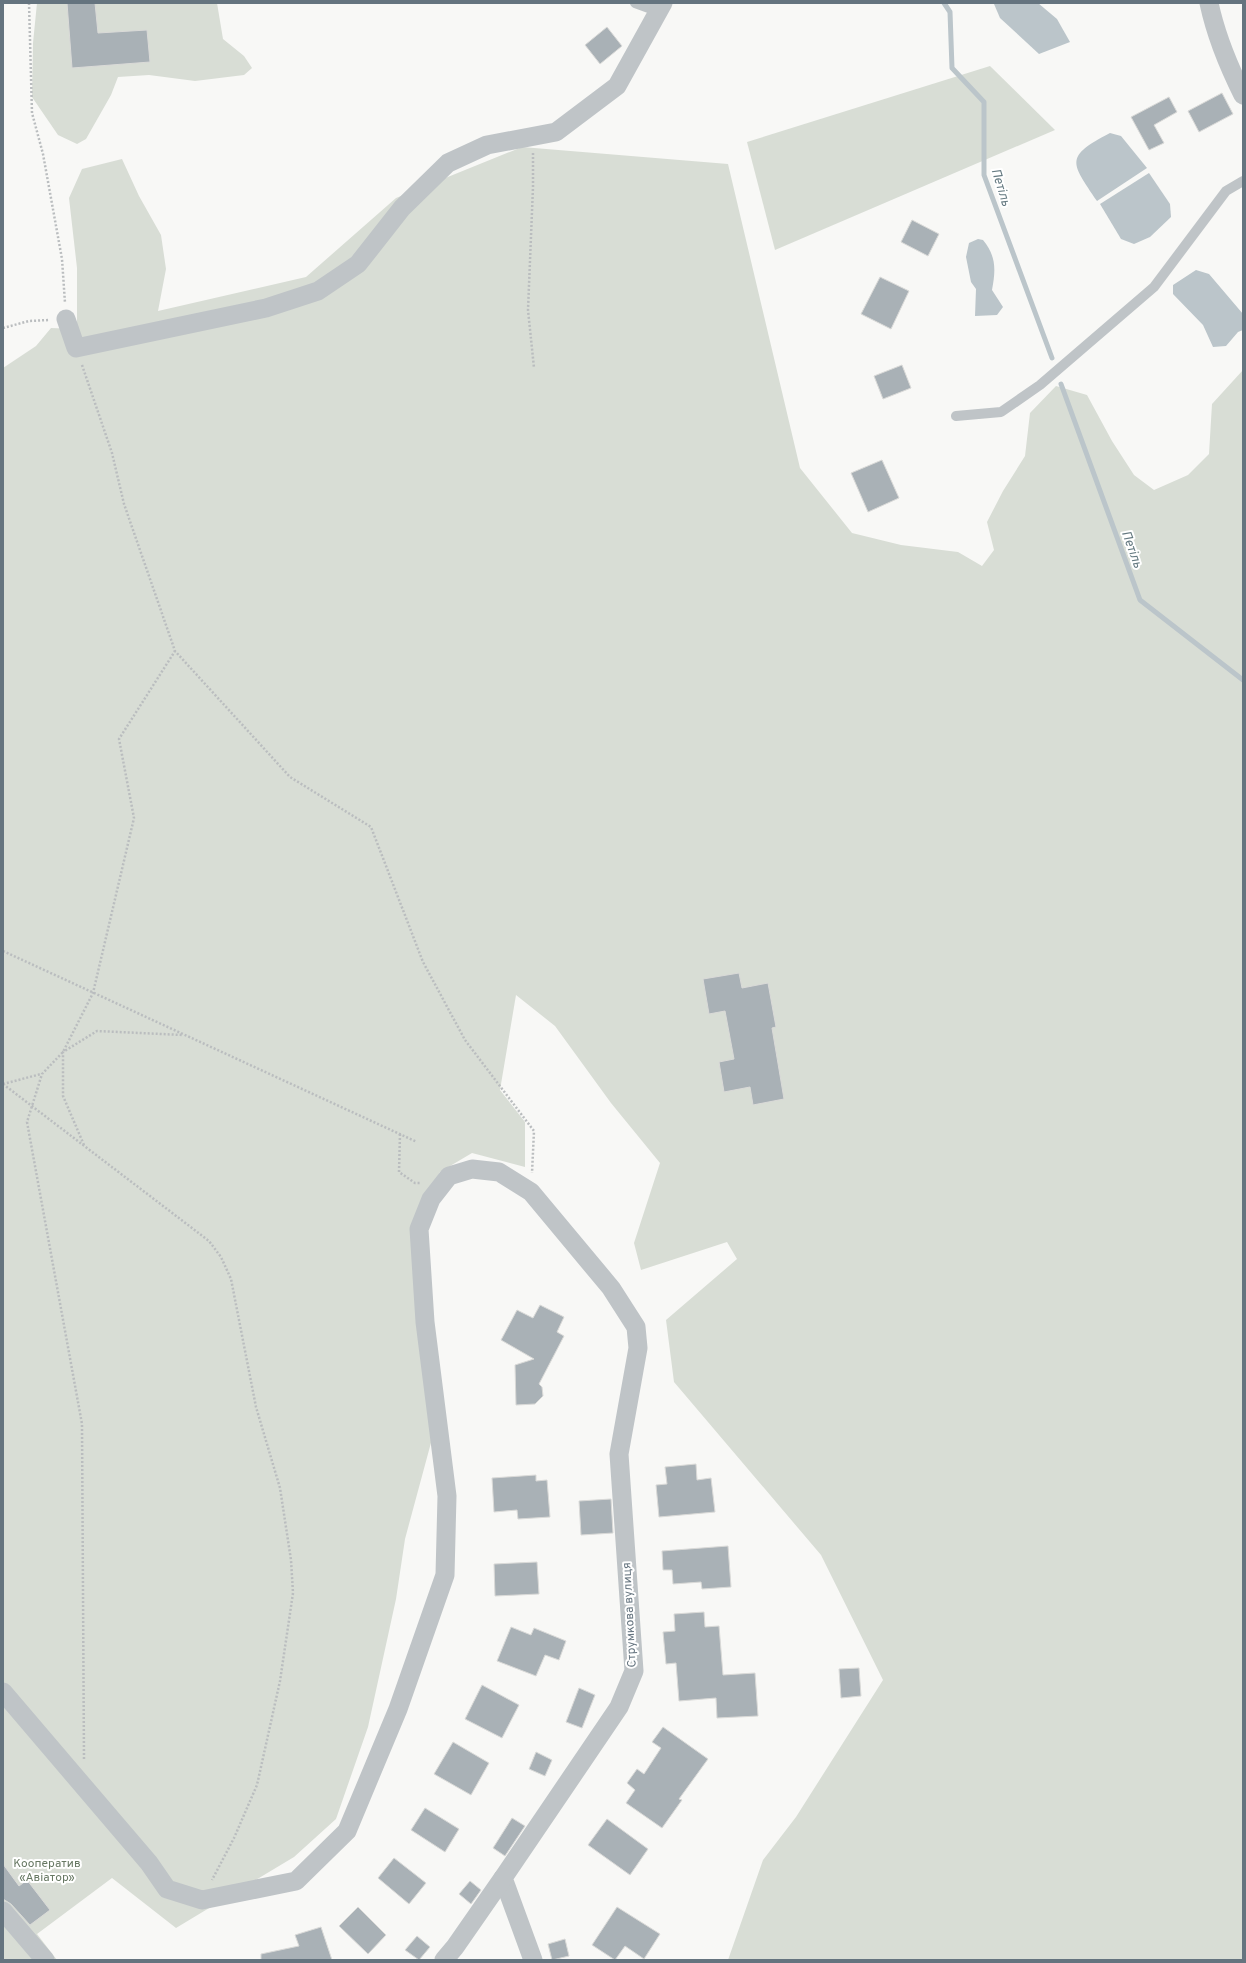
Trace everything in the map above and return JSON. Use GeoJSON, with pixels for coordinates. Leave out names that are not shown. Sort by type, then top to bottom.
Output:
{"type":"FeatureCollection","features":[{"type":"Feature","properties":{"kind":"street"},"geometry":{"type":"LineString","coordinates":[[1210,3],[1219,40],[1228,65],[1243,95]]}},
{"type":"Feature","properties":{"kind":"street"},"geometry":{"type":"LineString","coordinates":[[66,319],[76,348],[266,308],[318,292],[358,264],[402,208],[448,163],[487,145],[556,132],[617,86],[642,43],[660,7]]}},
{"type":"Feature","properties":{"kind":"street","name":"Струмкова вулиця"},"geometry":{"type":"LineString","coordinates":[[202,1900],[296,1882],[347,1831],[398,1709],[445,1575],[447,1496],[425,1322],[419,1229],[431,1199],[449,1176],[472,1169],[499,1172],[531,1192],[611,1288],[636,1327],[638,1348],[619,1454],[634,1671],[619,1708],[504,1878],[455,1947],[444,1960]]}},
{"type":"Feature","properties":{"kind":"street"},"geometry":{"type":"LineString","coordinates":[[3,1692],[149,1862],[167,1889],[202,1900]]}},
{"type":"Feature","properties":{"kind":"street"},"geometry":{"type":"LineString","coordinates":[[504,1878],[533,1960]]}},
{"type":"Feature","properties":{"kind":"street"},"geometry":{"type":"LineString","coordinates":[[3,1911],[45,1960]]}},
{"type":"Feature","properties":{"kind":"lane"},"geometry":{"type":"LineString","coordinates":[[635,3],[660,7]]}},
{"type":"Feature","properties":{"kind":"lane"},"geometry":{"type":"LineString","coordinates":[[956,416],[1001,412],[1040,385],[1154,287],[1226,191],[1243,181]]}},
{"type":"Feature","properties":{"kind":"path"},"geometry":{"type":"LineString","coordinates":[[3,328],[29,321],[66,319],[62,259],[43,154],[32,113],[28,3]]}},
{"type":"Feature","properties":{"kind":"path"},"geometry":{"type":"LineString","coordinates":[[532,136],[534,187],[528,310],[534,368]]}},
{"type":"Feature","properties":{"kind":"path"},"geometry":{"type":"LineString","coordinates":[[76,348],[112,454],[124,504],[175,651],[290,777],[371,827],[423,962],[465,1040],[534,1131],[531,1192]]}},
{"type":"Feature","properties":{"kind":"path"},"geometry":{"type":"LineString","coordinates":[[84,1145],[63,1096],[63,1052],[94,994],[134,818],[119,739],[175,651]]}},
{"type":"Feature","properties":{"kind":"path"},"geometry":{"type":"LineString","coordinates":[[3,952],[417,1142]]}},
{"type":"Feature","properties":{"kind":"path"},"geometry":{"type":"LineString","coordinates":[[84,1787],[82,1424],[27,1122],[42,1074],[63,1052],[97,1031],[184,1035]]}},
{"type":"Feature","properties":{"kind":"path"},"geometry":{"type":"LineString","coordinates":[[3,1084],[42,1074]]}},
{"type":"Feature","properties":{"kind":"path"},"geometry":{"type":"LineString","coordinates":[[3,1084],[209,1241],[221,1257],[231,1278],[256,1407],[280,1488],[291,1560],[293,1593],[280,1681],[257,1785],[234,1838],[202,1900]]}},
{"type":"Feature","properties":{"kind":"path"},"geometry":{"type":"LineString","coordinates":[[400,1134],[399,1172],[415,1183],[443,1184]]}},
{"type":"Feature","properties":{"kind":"green space"},"geometry":{"type":"Polygon","coordinates":[[[37,3],[217,3],[223,39],[244,56],[252,68],[244,75],[195,81],[149,75],[118,77],[111,95],[86,139],[77,144],[58,135],[32,97],[33,43],[37,3]]]}},
{"type":"Feature","properties":{"kind":"green space"},"geometry":{"type":"Polygon","coordinates":[[[990,66],[1055,130],[775,250],[747,142],[990,66]]]}},
{"type":"Feature","properties":{"kind":"green space","name":"Кооператив «Авіатор»"},"geometry":{"type":"Polygon","coordinates":[[[522,147],[728,164],[800,468],[852,533],[901,545],[958,552],[982,566],[994,550],[987,522],[1003,491],[1025,456],[1030,413],[1056,386],[1087,395],[1112,441],[1134,475],[1154,490],[1188,475],[1209,454],[1212,404],[1243,370],[1243,1960],[728,1960],[763,1860],[796,1817],[883,1680],[821,1555],[674,1382],[666,1320],[737,1259],[727,1242],[641,1270],[634,1243],[660,1163],[611,1103],[555,1026],[516,995],[500,1090],[525,1122],[525,1167],[472,1153],[440,1172],[415,1223],[432,1439],[405,1539],[396,1599],[368,1727],[336,1819],[294,1857],[176,1928],[112,1878],[37,1934],[57,1960],[3,1960],[3,368],[36,346],[51,328],[77,329],[77,268],[69,198],[82,169],[122,159],[139,196],[161,235],[166,269],[158,311],[306,277],[396,198],[522,147]]]}},
{"type":"Feature","properties":{"kind":"shaded area"},"geometry":{"type":"Polygon","coordinates":[[[1038,3],[1057,19],[1070,42],[1039,54],[1000,18],[994,4],[1038,3]]]}},
{"type":"Feature","properties":{"kind":"shaded area"},"geometry":{"type":"Polygon","coordinates":[[[1110,133],[1121,136],[1147,168],[1097,201],[1082,177],[1076,161],[1085,148],[1110,133]]]}},
{"type":"Feature","properties":{"kind":"shaded area"},"geometry":{"type":"Polygon","coordinates":[[[1149,173],[1170,204],[1171,217],[1150,237],[1134,244],[1121,239],[1100,204],[1149,173]]]}},
{"type":"Feature","properties":{"kind":"shaded area"},"geometry":{"type":"Polygon","coordinates":[[[978,239],[983,240],[993,257],[994,276],[992,290],[1003,307],[997,315],[975,316],[976,289],[971,282],[966,257],[969,243],[978,239]]]}},
{"type":"Feature","properties":{"kind":"shaded area"},"geometry":{"type":"Polygon","coordinates":[[[1196,270],[1209,274],[1243,314],[1243,330],[1238,332],[1226,346],[1213,347],[1203,325],[1173,294],[1173,285],[1196,270]]]}},
{"type":"Feature","properties":{"kind":"building"},"geometry":{"type":"Polygon","coordinates":[[[67,3],[95,3],[98,33],[147,30],[150,62],[72,68],[67,3]]]}},
{"type":"Feature","properties":{"kind":"building"},"geometry":{"type":"Polygon","coordinates":[[[607,27],[622,46],[600,64],[585,45],[607,27]]]}},
{"type":"Feature","properties":{"kind":"building"},"geometry":{"type":"Polygon","coordinates":[[[1222,93],[1233,114],[1199,132],[1188,111],[1222,93]]]}},
{"type":"Feature","properties":{"kind":"building"},"geometry":{"type":"Polygon","coordinates":[[[1169,97],[1177,112],[1154,125],[1164,143],[1149,150],[1131,117],[1169,97]]]}},
{"type":"Feature","properties":{"kind":"building"},"geometry":{"type":"Polygon","coordinates":[[[912,220],[939,234],[928,256],[901,242],[912,220]]]}},
{"type":"Feature","properties":{"kind":"building"},"geometry":{"type":"Polygon","coordinates":[[[880,277],[909,291],[891,329],[861,314],[880,277]]]}},
{"type":"Feature","properties":{"kind":"building"},"geometry":{"type":"Polygon","coordinates":[[[902,365],[911,388],[883,399],[874,376],[902,365]]]}},
{"type":"Feature","properties":{"kind":"building"},"geometry":{"type":"Polygon","coordinates":[[[882,460],[899,498],[868,512],[851,473],[882,460]]]}},
{"type":"Feature","properties":{"kind":"building"},"geometry":{"type":"Polygon","coordinates":[[[739,973],[742,988],[768,983],[776,1027],[772,1028],[784,1099],[753,1105],[750,1087],[724,1092],[719,1062],[734,1059],[725,1011],[709,1014],[703,979],[739,973]]]}},
{"type":"Feature","properties":{"kind":"building"},"geometry":{"type":"Polygon","coordinates":[[[540,1305],[564,1317],[557,1332],[564,1336],[539,1384],[542,1387],[543,1396],[535,1404],[516,1405],[515,1365],[534,1359],[501,1340],[517,1310],[533,1318],[540,1305]]]}},
{"type":"Feature","properties":{"kind":"building"},"geometry":{"type":"Polygon","coordinates":[[[696,1464],[697,1480],[711,1478],[715,1512],[659,1517],[656,1485],[667,1484],[665,1467],[696,1464]]]}},
{"type":"Feature","properties":{"kind":"building"},"geometry":{"type":"Polygon","coordinates":[[[536,1475],[536,1481],[547,1480],[550,1517],[518,1519],[517,1510],[494,1512],[492,1478],[536,1475]]]}},
{"type":"Feature","properties":{"kind":"building"},"geometry":{"type":"Polygon","coordinates":[[[611,1499],[613,1533],[581,1535],[579,1501],[611,1499]]]}},
{"type":"Feature","properties":{"kind":"building"},"geometry":{"type":"Polygon","coordinates":[[[728,1546],[731,1587],[702,1589],[701,1582],[673,1584],[672,1570],[663,1570],[662,1551],[728,1546]]]}},
{"type":"Feature","properties":{"kind":"building"},"geometry":{"type":"Polygon","coordinates":[[[537,1562],[539,1594],[495,1596],[494,1564],[537,1562]]]}},
{"type":"Feature","properties":{"kind":"building"},"geometry":{"type":"Polygon","coordinates":[[[704,1612],[705,1627],[719,1626],[723,1675],[755,1673],[758,1716],[717,1718],[716,1698],[679,1701],[676,1663],[666,1664],[663,1632],[675,1631],[674,1614],[704,1612]]]}},
{"type":"Feature","properties":{"kind":"building"},"geometry":{"type":"Polygon","coordinates":[[[511,1627],[531,1635],[534,1628],[566,1641],[559,1660],[545,1655],[536,1676],[497,1661],[511,1627]]]}},
{"type":"Feature","properties":{"kind":"building"},"geometry":{"type":"Polygon","coordinates":[[[859,1668],[861,1696],[841,1698],[839,1669],[859,1668]]]}},
{"type":"Feature","properties":{"kind":"building"},"geometry":{"type":"Polygon","coordinates":[[[482,1685],[519,1705],[502,1738],[465,1719],[482,1685]]]}},
{"type":"Feature","properties":{"kind":"building"},"geometry":{"type":"Polygon","coordinates":[[[579,1688],[595,1695],[582,1728],[566,1722],[579,1688]]]}},
{"type":"Feature","properties":{"kind":"building"},"geometry":{"type":"Polygon","coordinates":[[[663,1727],[708,1759],[679,1799],[682,1800],[662,1828],[626,1803],[635,1790],[627,1783],[637,1769],[644,1774],[661,1748],[652,1742],[663,1727]]]}},
{"type":"Feature","properties":{"kind":"building"},"geometry":{"type":"Polygon","coordinates":[[[453,1742],[489,1763],[471,1795],[434,1774],[453,1742]]]}},
{"type":"Feature","properties":{"kind":"building"},"geometry":{"type":"Polygon","coordinates":[[[536,1752],[552,1760],[545,1776],[529,1769],[536,1752]]]}},
{"type":"Feature","properties":{"kind":"building"},"geometry":{"type":"Polygon","coordinates":[[[425,1808],[459,1829],[445,1852],[411,1830],[425,1808]]]}},
{"type":"Feature","properties":{"kind":"building"},"geometry":{"type":"Polygon","coordinates":[[[512,1818],[525,1826],[505,1856],[493,1848],[512,1818]]]}},
{"type":"Feature","properties":{"kind":"building"},"geometry":{"type":"Polygon","coordinates":[[[607,1819],[648,1849],[630,1875],[588,1845],[607,1819]]]}},
{"type":"Feature","properties":{"kind":"building"},"geometry":{"type":"Polygon","coordinates":[[[394,1858],[426,1883],[409,1904],[378,1878],[394,1858]]]}},
{"type":"Feature","properties":{"kind":"building"},"geometry":{"type":"Polygon","coordinates":[[[3,1864],[19,1886],[27,1880],[50,1910],[30,1925],[11,1904],[3,1899],[3,1864]]]}},
{"type":"Feature","properties":{"kind":"building"},"geometry":{"type":"Polygon","coordinates":[[[470,1881],[481,1890],[471,1904],[459,1894],[470,1881]]]}},
{"type":"Feature","properties":{"kind":"building"},"geometry":{"type":"Polygon","coordinates":[[[358,1907],[386,1935],[368,1954],[339,1926],[358,1907]]]}},
{"type":"Feature","properties":{"kind":"building"},"geometry":{"type":"Polygon","coordinates":[[[617,1907],[660,1934],[644,1959],[625,1946],[615,1960],[592,1945],[617,1907]]]}},
{"type":"Feature","properties":{"kind":"building"},"geometry":{"type":"Polygon","coordinates":[[[321,1927],[332,1960],[261,1960],[261,1954],[299,1946],[295,1935],[321,1927]]]}},
{"type":"Feature","properties":{"kind":"building"},"geometry":{"type":"Polygon","coordinates":[[[417,1936],[430,1947],[419,1960],[405,1950],[417,1936]]]}},
{"type":"Feature","properties":{"kind":"building"},"geometry":{"type":"Polygon","coordinates":[[[565,1939],[569,1956],[552,1960],[548,1944],[565,1939]]]}},
{"type":"Feature","properties":{"kind":"waterway","name":"Петіль"},"geometry":{"type":"LineString","coordinates":[[944,3],[950,12],[952,68],[984,102],[984,175],[1052,358]]}},
{"type":"Feature","properties":{"kind":"waterway","name":"Петіль"},"geometry":{"type":"LineString","coordinates":[[1061,384],[1140,600],[1243,680]]}}]}
